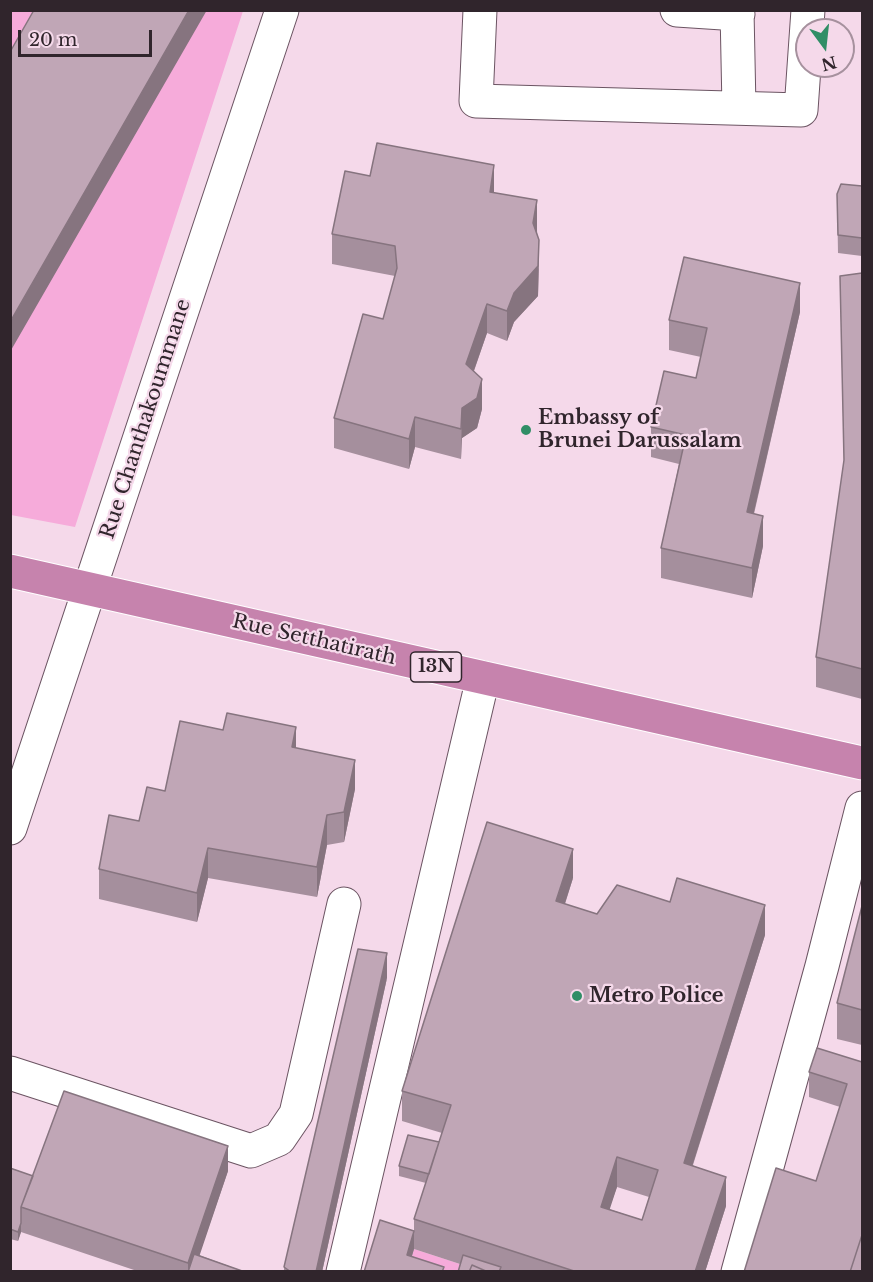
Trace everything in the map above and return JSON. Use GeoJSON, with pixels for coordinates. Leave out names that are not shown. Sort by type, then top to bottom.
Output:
{"type":"FeatureCollection","features":[{"type":"Feature","properties":{"kind":"highway","name":"Rue Setthatirath"},"geometry":{"type":"LineString","coordinates":[[10,571],[862,763]]}},
{"type":"Feature","properties":{"kind":"street","name":"Rue Chanthakoummane"},"geometry":{"type":"LineString","coordinates":[[10,828],[282,10]]}},
{"type":"Feature","properties":{"kind":"street"},"geometry":{"type":"LineString","coordinates":[[480,10],[476,101],[801,110],[808,10]]}},
{"type":"Feature","properties":{"kind":"street"},"geometry":{"type":"LineString","coordinates":[[677,10],[738,12],[739,108]]}},
{"type":"Feature","properties":{"kind":"street"},"geometry":{"type":"LineString","coordinates":[[343,1272],[483,678]]}},
{"type":"Feature","properties":{"kind":"street"},"geometry":{"type":"LineString","coordinates":[[738,1272],[862,808]]}},
{"type":"Feature","properties":{"kind":"street"},"geometry":{"type":"LineString","coordinates":[[10,1073],[251,1151],[279,1139],[296,1114],[344,904]]}},
{"type":"Feature","properties":{"kind":"street"},"geometry":{"type":"LineString","coordinates":[[799,1047],[831,1055]]}},
{"type":"Feature","properties":{"kind":"shaded area"},"geometry":{"type":"Polygon","coordinates":[[[10,11],[243,11],[75,527],[11,515],[10,11]]]}},
{"type":"Feature","properties":{"kind":"shaded area"},"geometry":{"type":"Polygon","coordinates":[[[414,1249],[463,1265],[461,1271],[407,1272],[414,1249]]]}},
{"type":"Feature","properties":{"kind":"building"},"geometry":{"type":"Polygon","coordinates":[[[34,10],[189,10],[10,322],[10,52],[34,10]]]}},
{"type":"Feature","properties":{"kind":"building"},"geometry":{"type":"Polygon","coordinates":[[[377,143],[494,165],[490,192],[537,200],[533,223],[539,240],[538,266],[514,293],[507,311],[487,304],[466,364],[482,379],[477,398],[462,408],[461,429],[415,417],[409,439],[334,418],[363,314],[383,319],[397,268],[395,246],[332,234],[345,171],[370,176],[377,143]]]}},
{"type":"Feature","properties":{"kind":"building"},"geometry":{"type":"Polygon","coordinates":[[[841,184],[862,186],[862,238],[838,235],[837,194],[841,184]]]}},
{"type":"Feature","properties":{"kind":"building"},"geometry":{"type":"Polygon","coordinates":[[[684,257],[800,283],[747,512],[763,516],[752,568],[661,548],[686,435],[651,427],[664,371],[696,378],[707,328],[669,320],[684,257]]]}},
{"type":"Feature","properties":{"kind":"building"},"geometry":{"type":"Polygon","coordinates":[[[862,273],[862,669],[816,657],[844,460],[840,276],[862,273]]]}},
{"type":"Feature","properties":{"kind":"building"},"geometry":{"type":"Polygon","coordinates":[[[227,713],[296,727],[292,747],[355,760],[344,812],[327,815],[317,867],[208,848],[197,893],[99,869],[109,815],[139,821],[147,787],[165,791],[180,721],[223,730],[227,713]]]}},
{"type":"Feature","properties":{"kind":"building"},"geometry":{"type":"Polygon","coordinates":[[[487,822],[573,849],[556,901],[597,914],[617,885],[670,902],[677,878],[765,905],[684,1163],[726,1177],[695,1272],[577,1272],[414,1219],[451,1105],[402,1091],[487,822]],[[617,1157],[601,1207],[642,1220],[658,1170],[617,1157]]]}},
{"type":"Feature","properties":{"kind":"building"},"geometry":{"type":"Polygon","coordinates":[[[862,906],[862,1010],[837,1003],[862,906]]]}},
{"type":"Feature","properties":{"kind":"building"},"geometry":{"type":"Polygon","coordinates":[[[358,949],[387,953],[316,1272],[291,1272],[284,1267],[358,949]]]}},
{"type":"Feature","properties":{"kind":"building"},"geometry":{"type":"Polygon","coordinates":[[[817,1048],[862,1062],[862,1235],[850,1272],[744,1272],[776,1168],[816,1181],[847,1084],[809,1072],[817,1048]]]}},
{"type":"Feature","properties":{"kind":"building"},"geometry":{"type":"Polygon","coordinates":[[[64,1091],[228,1146],[188,1263],[21,1207],[64,1091]]]}},
{"type":"Feature","properties":{"kind":"building"},"geometry":{"type":"Polygon","coordinates":[[[408,1135],[439,1142],[429,1174],[399,1166],[408,1135]]]}},
{"type":"Feature","properties":{"kind":"building"},"geometry":{"type":"Polygon","coordinates":[[[10,1168],[33,1176],[21,1207],[21,1223],[18,1232],[10,1229],[10,1168]]]}},
{"type":"Feature","properties":{"kind":"building"},"geometry":{"type":"Polygon","coordinates":[[[380,1220],[414,1231],[407,1255],[444,1267],[442,1272],[364,1272],[380,1220]]]}},
{"type":"Feature","properties":{"kind":"building"},"geometry":{"type":"Polygon","coordinates":[[[862,1235],[862,1272],[850,1272],[862,1235]]]}},
{"type":"Feature","properties":{"kind":"building"},"geometry":{"type":"Polygon","coordinates":[[[194,1254],[245,1272],[188,1272],[194,1254]]]}},
{"type":"Feature","properties":{"kind":"building"},"geometry":{"type":"Polygon","coordinates":[[[463,1255],[501,1267],[499,1272],[488,1272],[472,1265],[469,1272],[458,1272],[463,1255]]]}},
{"type":"Feature","properties":{"kind":"building"},"geometry":{"type":"Polygon","coordinates":[[[472,1265],[488,1272],[469,1272],[472,1265]]]}},
{"type":"Feature","properties":{"kind":"place","name":"Embassy of Brunei Darussalam"},"geometry":{"type":"Point","coordinates":[526,430]}},
{"type":"Feature","properties":{"kind":"place","name":"Metro Police"},"geometry":{"type":"Point","coordinates":[577,996]}}]}
